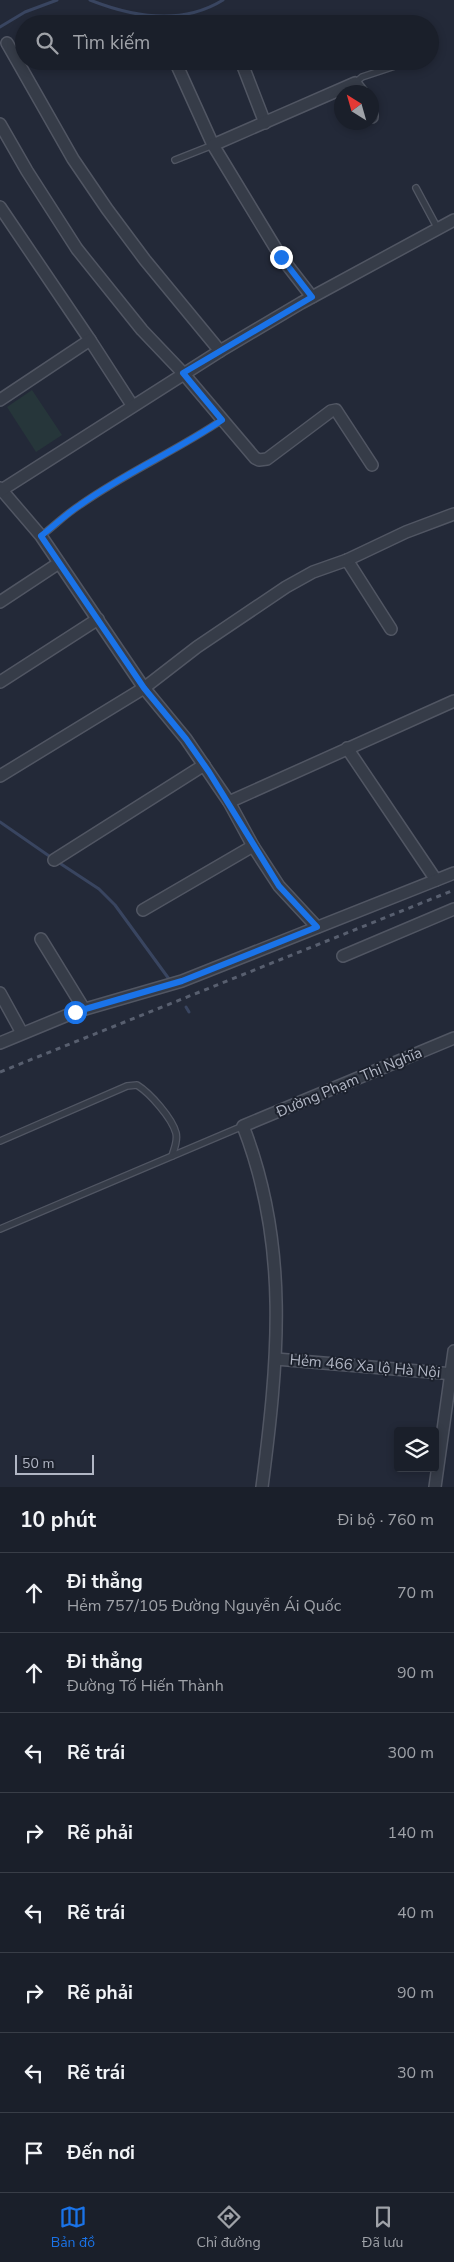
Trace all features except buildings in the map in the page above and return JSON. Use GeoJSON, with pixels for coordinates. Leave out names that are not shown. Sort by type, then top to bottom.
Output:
{"type":"FeatureCollection","features":[{"type":"Feature","properties":{"kind":"street"},"geometry":{"type":"LineString","coordinates":[[7,42],[15,56]]}},
{"type":"Feature","properties":{"kind":"street"},"geometry":{"type":"LineString","coordinates":[[23,70],[73,159],[107,210],[145,260],[220,351]]}},
{"type":"Feature","properties":{"kind":"street"},"geometry":{"type":"LineString","coordinates":[[179,70],[213,145],[281,257],[312,297]]}},
{"type":"Feature","properties":{"kind":"street"},"geometry":{"type":"LineString","coordinates":[[244,70],[265,123]]}},
{"type":"Feature","properties":{"kind":"street"},"geometry":{"type":"LineString","coordinates":[[213,145],[334,97]]}},
{"type":"Feature","properties":{"kind":"street"},"geometry":{"type":"LineString","coordinates":[[0,124],[27,171],[77,249],[142,330],[183,373],[222,420],[259,460],[267,459],[331,411],[336,410],[372,465]]}},
{"type":"Feature","properties":{"kind":"street"},"geometry":{"type":"LineString","coordinates":[[0,207],[132,405]]}},
{"type":"Feature","properties":{"kind":"street"},"geometry":{"type":"LineString","coordinates":[[317,927],[279,886],[228,802],[186,739],[144,688],[41,536],[0,490],[183,373],[312,297],[454,220]]}},
{"type":"Feature","properties":{"kind":"street"},"geometry":{"type":"LineString","coordinates":[[0,400],[90,340]]}},
{"type":"Feature","properties":{"kind":"street"},"geometry":{"type":"LineString","coordinates":[[0,776],[144,688],[197,647],[286,587],[313,572],[347,560],[406,532],[454,514]]}},
{"type":"Feature","properties":{"kind":"street"},"geometry":{"type":"LineString","coordinates":[[347,560],[391,629]]}},
{"type":"Feature","properties":{"kind":"street"},"geometry":{"type":"LineString","coordinates":[[0,602],[59,563]]}},
{"type":"Feature","properties":{"kind":"street"},"geometry":{"type":"LineString","coordinates":[[0,682],[98,619]]}},
{"type":"Feature","properties":{"kind":"street"},"geometry":{"type":"LineString","coordinates":[[228,802],[454,701]]}},
{"type":"Feature","properties":{"kind":"street"},"geometry":{"type":"LineString","coordinates":[[347,748],[436,880]]}},
{"type":"Feature","properties":{"kind":"street"},"geometry":{"type":"LineString","coordinates":[[54,860],[204,765]]}},
{"type":"Feature","properties":{"kind":"street"},"geometry":{"type":"LineString","coordinates":[[143,910],[253,846]]}},
{"type":"Feature","properties":{"kind":"street"},"geometry":{"type":"LineString","coordinates":[[0,1043],[84,1009],[182,981],[454,873]]}},
{"type":"Feature","properties":{"kind":"street"},"geometry":{"type":"LineString","coordinates":[[343,956],[454,909]]}},
{"type":"Feature","properties":{"kind":"street"},"geometry":{"type":"LineString","coordinates":[[41,939],[84,1009]]}},
{"type":"Feature","properties":{"kind":"street"},"geometry":{"type":"LineString","coordinates":[[0,993],[22,1033]]}},
{"type":"Feature","properties":{"kind":"street","name":"Đường Phạm Thị Nghĩa"},"geometry":{"type":"LineString","coordinates":[[244,1126],[454,1038]]}},
{"type":"Feature","properties":{"kind":"street"},"geometry":{"type":"LineString","coordinates":[[244,1126],[263,1182],[277,1304],[276,1359],[262,1487]]}},
{"type":"Feature","properties":{"kind":"street"},"geometry":{"type":"LineString","coordinates":[[435,1487],[454,1351]]}},
{"type":"Feature","properties":{"kind":"street","name":"Hẻm 466 Xa lộ Hà Nội"},"geometry":{"type":"LineString","coordinates":[[276,1359],[452,1374]]}},
{"type":"Feature","properties":{"kind":"lane"},"geometry":{"type":"LineString","coordinates":[[359,85],[362,77],[383,70]]}},
{"type":"Feature","properties":{"kind":"lane"},"geometry":{"type":"LineString","coordinates":[[175,160],[213,145]]}},
{"type":"Feature","properties":{"kind":"lane"},"geometry":{"type":"LineString","coordinates":[[416,188],[438,229]]}},
{"type":"Feature","properties":{"kind":"lane"},"geometry":{"type":"LineString","coordinates":[[41,536],[79,505],[124,477],[193,440],[222,420]]}},
{"type":"Feature","properties":{"kind":"lane"},"geometry":{"type":"LineString","coordinates":[[0,1141],[127,1086],[137,1085],[151,1097],[176,1133],[176,1142],[172,1156]]}},
{"type":"Feature","properties":{"kind":"lane"},"geometry":{"type":"LineString","coordinates":[[0,1229],[244,1126]]}},
{"type":"Feature","properties":{"kind":"shaded area"},"geometry":{"type":"Polygon","coordinates":[[[32,390],[62,435],[36,452],[7,407],[32,390]]]}},
{"type":"Feature","properties":{"kind":"waterway"},"geometry":{"type":"LineString","coordinates":[[20,15],[57,0]]}},
{"type":"Feature","properties":{"kind":"waterway"},"geometry":{"type":"LineString","coordinates":[[90,0],[123,11],[149,15]]}},
{"type":"Feature","properties":{"kind":"waterway"},"geometry":{"type":"LineString","coordinates":[[175,15],[208,8],[223,0]]}},
{"type":"Feature","properties":{"kind":"waterway"},"geometry":{"type":"LineString","coordinates":[[0,27],[15,18]]}},
{"type":"Feature","properties":{"kind":"waterway"},"geometry":{"type":"LineString","coordinates":[[0,822],[52,858]]}},
{"type":"Feature","properties":{"kind":"waterway"},"geometry":{"type":"LineString","coordinates":[[58,862],[99,889],[115,905],[169,979]]}},
{"type":"Feature","properties":{"kind":"waterway"},"geometry":{"type":"LineString","coordinates":[[186,1007],[189,1012]]}},
{"type":"Feature","properties":{"kind":"railway"},"geometry":{"type":"LineString","coordinates":[[0,1072],[454,890]]}},
{"type":"Feature","properties":{"kind":"route"},"geometry":{"type":"LineString","coordinates":[[75,1012],[182,981],[317,927],[279,886],[209,772],[186,739],[144,688],[41,536],[79,505],[124,477],[193,440],[222,420],[183,373],[312,297],[281,257]]}}]}
